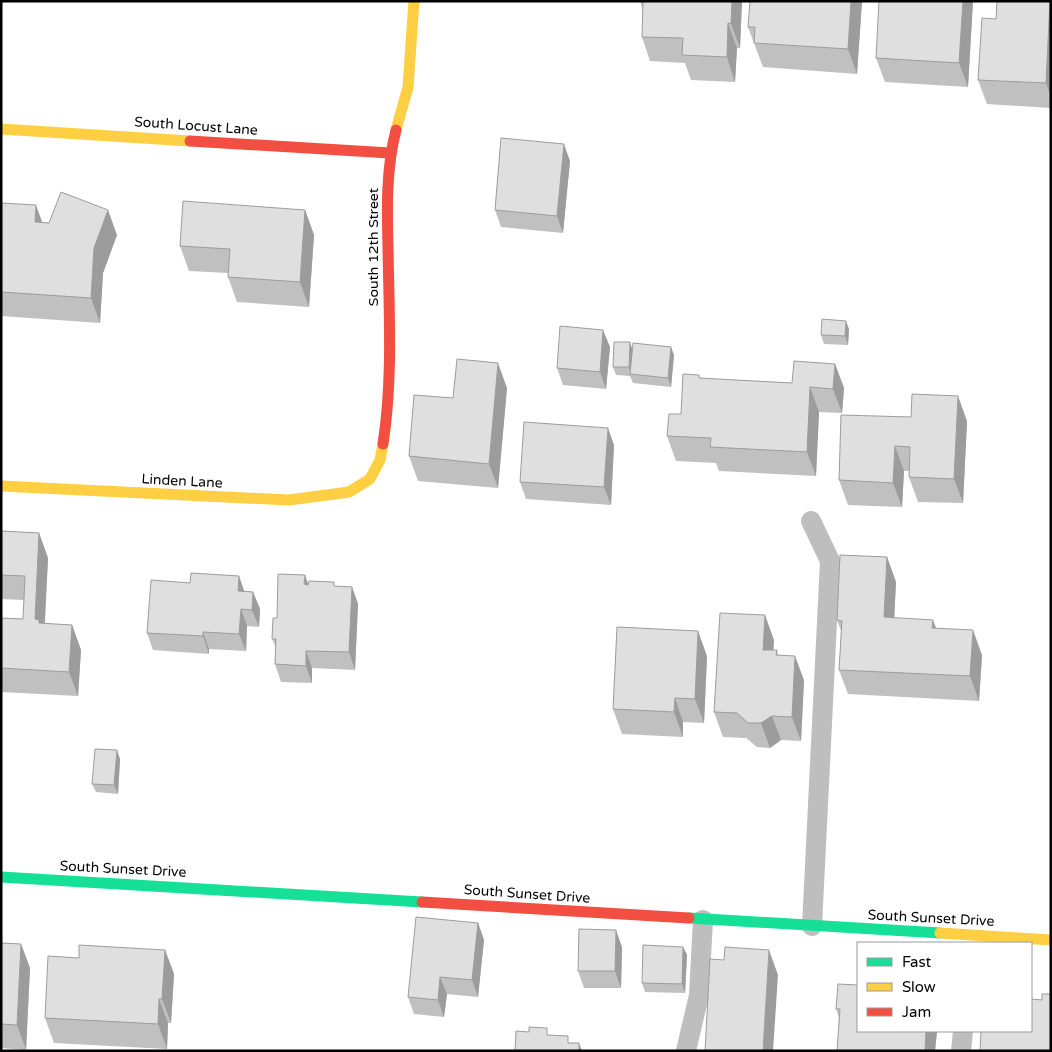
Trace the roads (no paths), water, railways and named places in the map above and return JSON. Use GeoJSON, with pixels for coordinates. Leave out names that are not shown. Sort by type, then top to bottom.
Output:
{"type":"FeatureCollection","features":[{"type":"Feature","properties":{"kind":"street","name":"South 12th Street"},"geometry":{"type":"LineString","coordinates":[[360,487],[370,479],[380,460],[386,415],[389,349],[386,216],[390,153],[408,87],[414,1]]}},
{"type":"Feature","properties":{"kind":"street","name":"South Locust Lane"},"geometry":{"type":"LineString","coordinates":[[1,129],[390,153]]}},
{"type":"Feature","properties":{"kind":"street","name":"Linden Lane"},"geometry":{"type":"LineString","coordinates":[[1,486],[289,500],[330,496],[349,492],[360,487]]}},
{"type":"Feature","properties":{"kind":"street","name":"South Sunset Drive"},"geometry":{"type":"LineString","coordinates":[[1,877],[812,926],[969,940],[1051,940]]}},
{"type":"Feature","properties":{"kind":"lane"},"geometry":{"type":"LineString","coordinates":[[812,521],[830,561],[812,926]]}},
{"type":"Feature","properties":{"kind":"lane"},"geometry":{"type":"LineString","coordinates":[[686,1051],[699,994],[703,920]]}},
{"type":"Feature","properties":{"kind":"lane"},"geometry":{"type":"LineString","coordinates":[[961,1051],[963,1032]]}}]}
